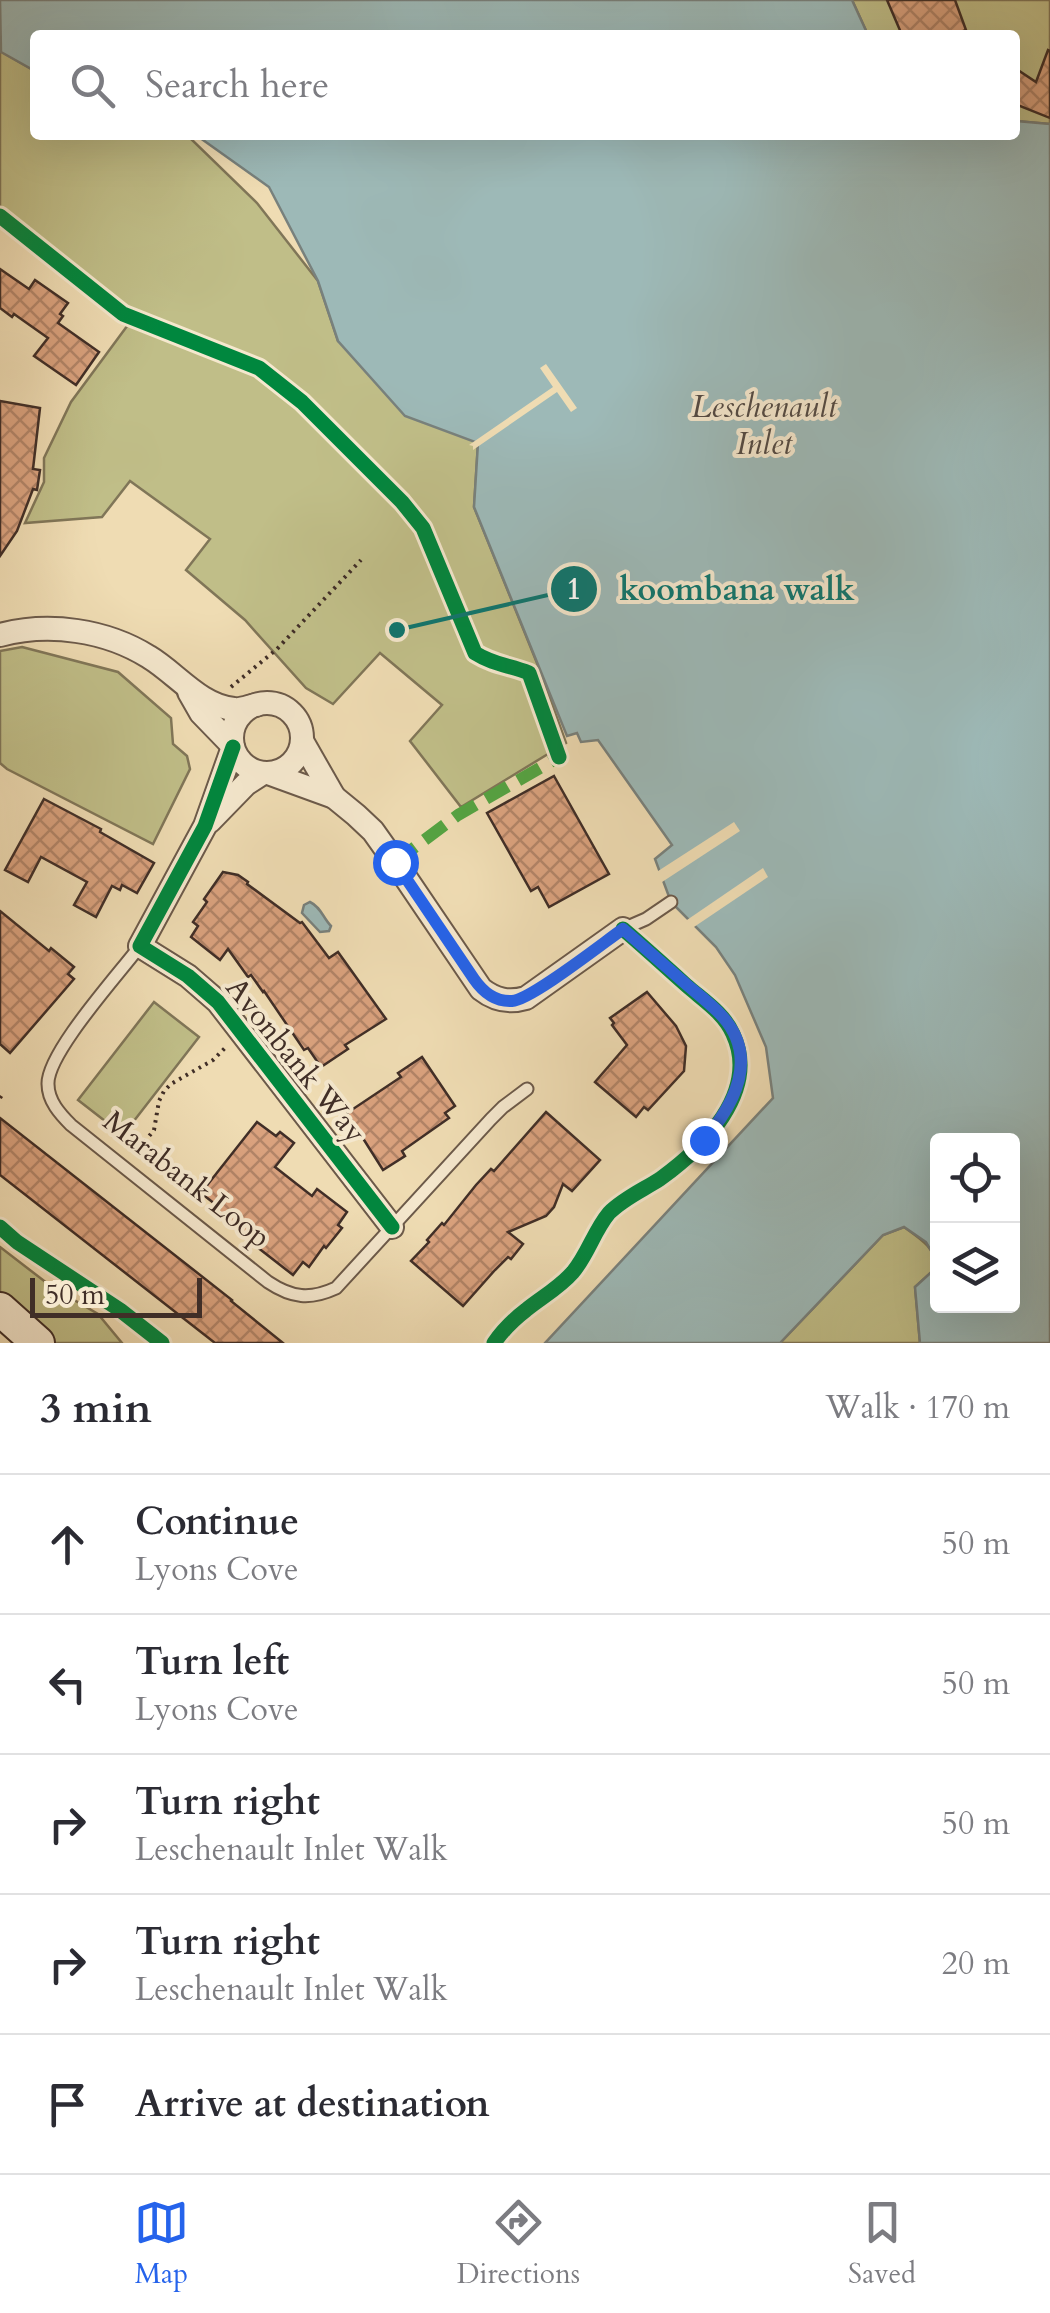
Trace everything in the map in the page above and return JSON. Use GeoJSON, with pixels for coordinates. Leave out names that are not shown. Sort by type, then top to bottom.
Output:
{"type":"FeatureCollection","features":[{"type":"Feature","properties":{"kind":"main road"},"geometry":{"type":"LineString","coordinates":[[0,1309],[38,1343]]}},
{"type":"Feature","properties":{"kind":"street"},"geometry":{"type":"LineString","coordinates":[[0,635],[36,629],[67,630],[112,639],[149,656],[213,703],[235,710],[268,703],[289,711],[334,796],[373,831],[488,995],[505,1001],[526,998],[623,929]]}},
{"type":"Feature","properties":{"kind":"street"},"geometry":{"type":"LineString","coordinates":[[185,685],[201,713],[249,768],[334,796]]}},
{"type":"Feature","properties":{"kind":"street"},"geometry":{"type":"LineString","coordinates":[[233,746],[234,724],[256,704]]}},
{"type":"Feature","properties":{"kind":"street"},"geometry":{"type":"LineString","coordinates":[[265,773],[288,767],[302,741]]}},
{"type":"Feature","properties":{"kind":"street","name":"Marabank Loop"},"geometry":{"type":"LineString","coordinates":[[140,946],[205,826],[233,746]]}},
{"type":"Feature","properties":{"kind":"street","name":"Marabank Loop"},"geometry":{"type":"LineString","coordinates":[[205,826],[246,784],[265,773]]}},
{"type":"Feature","properties":{"kind":"street","name":"Avonbank Way"},"geometry":{"type":"LineString","coordinates":[[140,946],[205,988],[242,1030],[392,1227]]}},
{"type":"Feature","properties":{"kind":"lane"},"geometry":{"type":"LineString","coordinates":[[623,929],[671,902]]}},
{"type":"Feature","properties":{"kind":"lane","name":"Marabank Loop"},"geometry":{"type":"LineString","coordinates":[[140,946],[55,1059],[48,1086],[59,1114],[268,1282],[294,1296],[308,1298],[336,1288],[503,1107],[528,1089]]}},
{"type":"Feature","properties":{"kind":"path"},"geometry":{"type":"LineString","coordinates":[[220,696],[277,649],[361,560]]}},
{"type":"Feature","properties":{"kind":"path"},"geometry":{"type":"LineString","coordinates":[[116,1161],[154,1130],[164,1091],[213,1060],[242,1030]]}},
{"type":"Feature","properties":{"kind":"path"},"geometry":{"type":"LineString","coordinates":[[0,1098],[4,1092]]}},
{"type":"Feature","properties":{"kind":"shaded area"},"geometry":{"type":"Polygon","coordinates":[[[852,0],[1050,0],[1050,124],[1020,121],[1020,30],[866,30],[852,0]]]}},
{"type":"Feature","properties":{"kind":"shaded area"},"geometry":{"type":"Polygon","coordinates":[[[0,49],[30,68],[30,140],[192,140],[257,203],[318,281],[338,341],[478,443],[474,507],[566,743],[461,807],[410,741],[442,705],[380,653],[333,704],[306,688],[245,620],[186,570],[210,539],[130,481],[102,517],[25,523],[44,482],[44,458],[71,402],[136,314],[0,213],[0,49]]]}},
{"type":"Feature","properties":{"kind":"shaded area"},"geometry":{"type":"Polygon","coordinates":[[[22,647],[118,672],[171,718],[173,744],[187,756],[190,769],[153,844],[0,763],[0,651],[22,647]]]}},
{"type":"Feature","properties":{"kind":"shaded area"},"geometry":{"type":"Polygon","coordinates":[[[154,1002],[199,1037],[123,1135],[78,1100],[154,1002]]]}},
{"type":"Feature","properties":{"kind":"shaded area"},"geometry":{"type":"Polygon","coordinates":[[[904,1227],[930,1248],[930,1273],[915,1287],[920,1343],[780,1343],[883,1235],[904,1227]]]}},
{"type":"Feature","properties":{"kind":"shaded area"},"geometry":{"type":"Polygon","coordinates":[[[0,1247],[52,1287],[98,1314],[122,1343],[49,1343],[0,1297],[0,1247]]]}},
{"type":"Feature","properties":{"kind":"water"},"geometry":{"type":"Polygon","coordinates":[[[0,0],[852,0],[866,30],[30,30],[30,68],[1,52],[0,0]]]}},
{"type":"Feature","properties":{"kind":"water","name":"Leschenault Inlet"},"geometry":{"type":"Polygon","coordinates":[[[1020,121],[1050,124],[1050,1343],[920,1343],[915,1287],[930,1273],[930,1313],[1020,1313],[1020,1133],[930,1133],[930,1249],[904,1227],[883,1235],[780,1343],[545,1343],[773,1098],[766,1047],[735,975],[716,947],[671,902],[655,859],[672,845],[598,740],[581,742],[577,733],[567,736],[474,507],[478,443],[405,416],[338,341],[318,281],[269,187],[203,140],[1020,140],[1020,121]]]}},
{"type":"Feature","properties":{"kind":"water"},"geometry":{"type":"Polygon","coordinates":[[[310,902],[331,926],[329,931],[320,932],[302,913],[304,905],[310,902]]]}},
{"type":"Feature","properties":{"kind":"pier"},"geometry":{"type":"Polygon","coordinates":[[[546,364],[577,408],[571,412],[557,392],[473,450],[469,445],[553,387],[540,368],[546,364]]]}},
{"type":"Feature","properties":{"kind":"pier"},"geometry":{"type":"Polygon","coordinates":[[[734,822],[740,831],[659,884],[655,873],[734,822]]]}},
{"type":"Feature","properties":{"kind":"pier"},"geometry":{"type":"Polygon","coordinates":[[[763,868],[768,877],[691,929],[684,922],[763,868]]]}},
{"type":"Feature","properties":{"kind":"building"},"geometry":{"type":"Polygon","coordinates":[[[887,0],[955,0],[966,30],[900,30],[887,0]]]}},
{"type":"Feature","properties":{"kind":"building"},"geometry":{"type":"Polygon","coordinates":[[[1048,50],[1050,118],[1020,106],[1020,71],[1036,82],[1048,50]]]}},
{"type":"Feature","properties":{"kind":"building"},"geometry":{"type":"Polygon","coordinates":[[[0,269],[29,289],[35,280],[68,303],[58,323],[99,352],[76,385],[34,356],[48,338],[0,308],[0,269]]]}},
{"type":"Feature","properties":{"kind":"building"},"geometry":{"type":"Polygon","coordinates":[[[0,401],[40,408],[33,469],[40,470],[37,490],[33,489],[17,531],[0,556],[0,401]]]}},
{"type":"Feature","properties":{"kind":"building"},"geometry":{"type":"Polygon","coordinates":[[[554,776],[609,874],[549,907],[538,887],[531,891],[487,813],[554,776]]]}},
{"type":"Feature","properties":{"kind":"building"},"geometry":{"type":"Polygon","coordinates":[[[44,799],[154,863],[137,893],[122,885],[120,890],[112,886],[96,917],[74,905],[87,882],[41,857],[28,882],[5,870],[44,799]]]}},
{"type":"Feature","properties":{"kind":"building"},"geometry":{"type":"Polygon","coordinates":[[[223,872],[238,875],[302,922],[329,958],[338,952],[386,1019],[345,1045],[348,1049],[321,1067],[228,949],[220,960],[191,937],[198,926],[193,922],[207,902],[204,899],[223,872]]]}},
{"type":"Feature","properties":{"kind":"building"},"geometry":{"type":"Polygon","coordinates":[[[0,911],[74,967],[68,974],[74,979],[10,1053],[0,1044],[0,911]]]}},
{"type":"Feature","properties":{"kind":"building"},"geometry":{"type":"Polygon","coordinates":[[[647,992],[676,1026],[686,1046],[684,1071],[648,1110],[644,1107],[636,1117],[595,1082],[627,1045],[610,1018],[647,992]]]}},
{"type":"Feature","properties":{"kind":"building"},"geometry":{"type":"Polygon","coordinates":[[[422,1057],[455,1106],[445,1113],[449,1118],[402,1151],[405,1156],[383,1170],[347,1113],[401,1077],[398,1073],[422,1057]]]}},
{"type":"Feature","properties":{"kind":"building"},"geometry":{"type":"Polygon","coordinates":[[[546,1112],[600,1160],[572,1191],[563,1184],[546,1216],[508,1232],[523,1244],[463,1306],[411,1261],[546,1112]]]}},
{"type":"Feature","properties":{"kind":"building"},"geometry":{"type":"Polygon","coordinates":[[[0,1118],[283,1343],[215,1343],[0,1175],[0,1118]]]}},
{"type":"Feature","properties":{"kind":"building"},"geometry":{"type":"Polygon","coordinates":[[[257,1122],[294,1143],[275,1167],[312,1196],[317,1189],[347,1212],[338,1225],[342,1228],[326,1248],[309,1267],[303,1262],[293,1275],[248,1240],[201,1193],[257,1122]]]}},
{"type":"Feature","properties":{"kind":"marked path"},"geometry":{"type":"LineString","coordinates":[[395,862],[458,815],[559,757]]}},
{"type":"Feature","properties":{"kind":"cycle path"},"geometry":{"type":"LineString","coordinates":[[0,216],[123,314],[259,368],[302,402],[423,528],[475,653],[529,673],[559,757]]}},
{"type":"Feature","properties":{"kind":"cycle path"},"geometry":{"type":"LineString","coordinates":[[233,747],[205,826],[140,946],[188,976],[218,1002],[392,1227]]}},
{"type":"Feature","properties":{"kind":"cycle path"},"geometry":{"type":"LineString","coordinates":[[494,1343],[517,1318],[573,1272],[609,1213],[660,1179],[709,1135],[733,1097],[739,1077],[739,1056],[729,1026],[623,929]]}},
{"type":"Feature","properties":{"kind":"cycle path"},"geometry":{"type":"LineString","coordinates":[[0,1227],[162,1343]]}},
{"type":"Feature","properties":{"kind":"place","name":"koombana walk"},"geometry":{"type":"Point","coordinates":[397,630]}},
{"type":"Feature","properties":{"kind":"route"},"geometry":{"type":"LineString","coordinates":[[395,862],[488,995],[505,1001],[526,998],[623,929],[724,1018],[739,1050],[741,1069],[735,1096],[704,1140]]}}]}
